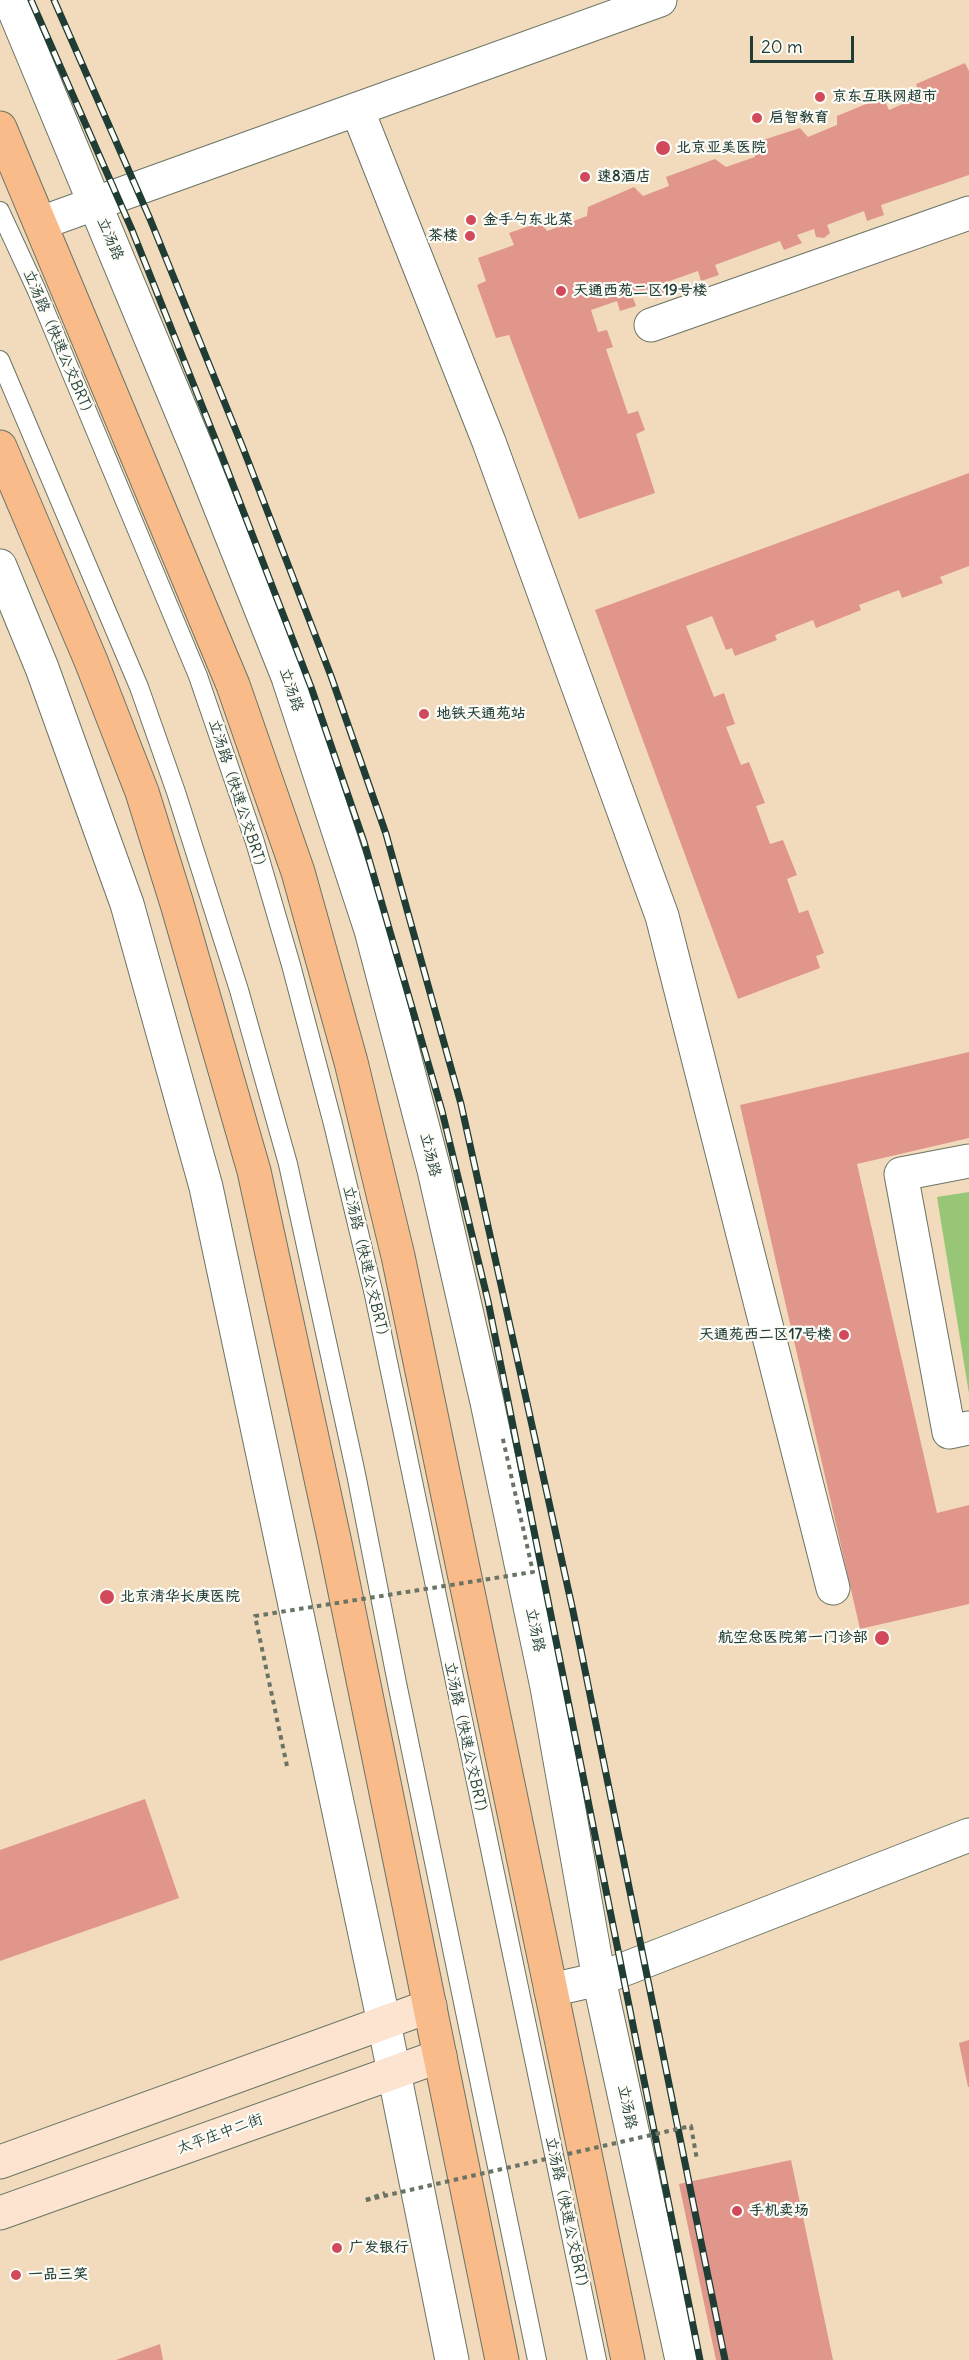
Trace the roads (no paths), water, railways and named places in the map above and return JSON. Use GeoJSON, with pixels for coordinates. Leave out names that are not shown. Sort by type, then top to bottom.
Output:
{"type":"FeatureCollection","features":[{"type":"Feature","properties":{"kind":"main road"},"geometry":{"type":"LineString","coordinates":[[0,128],[233,685],[298,872],[351,1062],[398,1256],[628,2360]]}},
{"type":"Feature","properties":{"kind":"main road"},"geometry":{"type":"LineString","coordinates":[[0,447],[91,661],[142,792],[254,1171],[335,1543],[502,2360]]}},
{"type":"Feature","properties":{"kind":"main road"},"geometry":{"type":"LineString","coordinates":[[0,2162],[430,2006]]}},
{"type":"Feature","properties":{"kind":"main road","name":"太平庄中二街"},"geometry":{"type":"LineString","coordinates":[[0,2213],[440,2056]]}},
{"type":"Feature","properties":{"kind":"street","name":"立汤路"},"geometry":{"type":"LineString","coordinates":[[10,0],[200,454],[288,677],[371,930],[434,1170],[487,1402],[546,1687],[599,1979],[682,2360]]}},
{"type":"Feature","properties":{"kind":"street"},"geometry":{"type":"LineString","coordinates":[[41,222],[660,0]]}},
{"type":"Feature","properties":{"kind":"street"},"geometry":{"type":"LineString","coordinates":[[357,109],[489,442],[662,916],[833,1588]]}},
{"type":"Feature","properties":{"kind":"street"},"geometry":{"type":"LineString","coordinates":[[651,325],[969,213]]}},
{"type":"Feature","properties":{"kind":"street"},"geometry":{"type":"LineString","coordinates":[[0,566],[42,668],[128,904],[206,1187],[384,2023],[452,2360]]}},
{"type":"Feature","properties":{"kind":"street"},"geometry":{"type":"LineString","coordinates":[[969,1161],[901,1174],[949,1432],[969,1428]]}},
{"type":"Feature","properties":{"kind":"street"},"geometry":{"type":"LineString","coordinates":[[551,1990],[599,1979],[969,1835]]}},
{"type":"Feature","properties":{"kind":"lane","name":"立汤路（快速公交BRT）"},"geometry":{"type":"LineString","coordinates":[[0,211],[37,291],[198,676],[255,842],[291,965],[333,1124],[374,1295],[597,2360]]}},
{"type":"Feature","properties":{"kind":"lane"},"geometry":{"type":"LineString","coordinates":[[0,360],[139,687],[239,990],[288,1164],[356,1474],[399,1694],[537,2360]]}},
{"type":"Feature","properties":{"kind":"railway"},"geometry":{"type":"LineString","coordinates":[[31,0],[132,230],[311,687],[364,842],[442,1111],[488,1301],[700,2360]]}},
{"type":"Feature","properties":{"kind":"railway"},"geometry":{"type":"LineString","coordinates":[[54,0],[150,219],[243,448],[331,676],[386,834],[461,1104],[573,1611],[725,2360]]}},
{"type":"Feature","properties":{"kind":"place","name":"京东互联网超市"},"geometry":{"type":"Point","coordinates":[820,97]}},
{"type":"Feature","properties":{"kind":"place","name":"启智教育"},"geometry":{"type":"Point","coordinates":[757,118]}},
{"type":"Feature","properties":{"kind":"place","name":"北京亚美医院"},"geometry":{"type":"Point","coordinates":[663,148]}},
{"type":"Feature","properties":{"kind":"place","name":"速8酒店"},"geometry":{"type":"Point","coordinates":[585,177]}},
{"type":"Feature","properties":{"kind":"place","name":"金手勺东北菜"},"geometry":{"type":"Point","coordinates":[471,220]}},
{"type":"Feature","properties":{"kind":"place","name":"茶楼"},"geometry":{"type":"Point","coordinates":[470,236]}},
{"type":"Feature","properties":{"kind":"place","name":"天通西苑二区19号楼"},"geometry":{"type":"Point","coordinates":[561,291]}},
{"type":"Feature","properties":{"kind":"place","name":"地铁天通苑站"},"geometry":{"type":"Point","coordinates":[424,714]}},
{"type":"Feature","properties":{"kind":"place","name":"天通苑西二区17号楼"},"geometry":{"type":"Point","coordinates":[844,1335]}},
{"type":"Feature","properties":{"kind":"place","name":"北京清华长庚医院"},"geometry":{"type":"Point","coordinates":[107,1597]}},
{"type":"Feature","properties":{"kind":"place","name":"航空总医院第一门诊部"},"geometry":{"type":"Point","coordinates":[882,1638]}},
{"type":"Feature","properties":{"kind":"place","name":"手机卖场"},"geometry":{"type":"Point","coordinates":[737,2211]}},
{"type":"Feature","properties":{"kind":"place","name":"广发银行"},"geometry":{"type":"Point","coordinates":[337,2248]}},
{"type":"Feature","properties":{"kind":"place","name":"一品三笑"},"geometry":{"type":"Point","coordinates":[16,2275]}}]}
